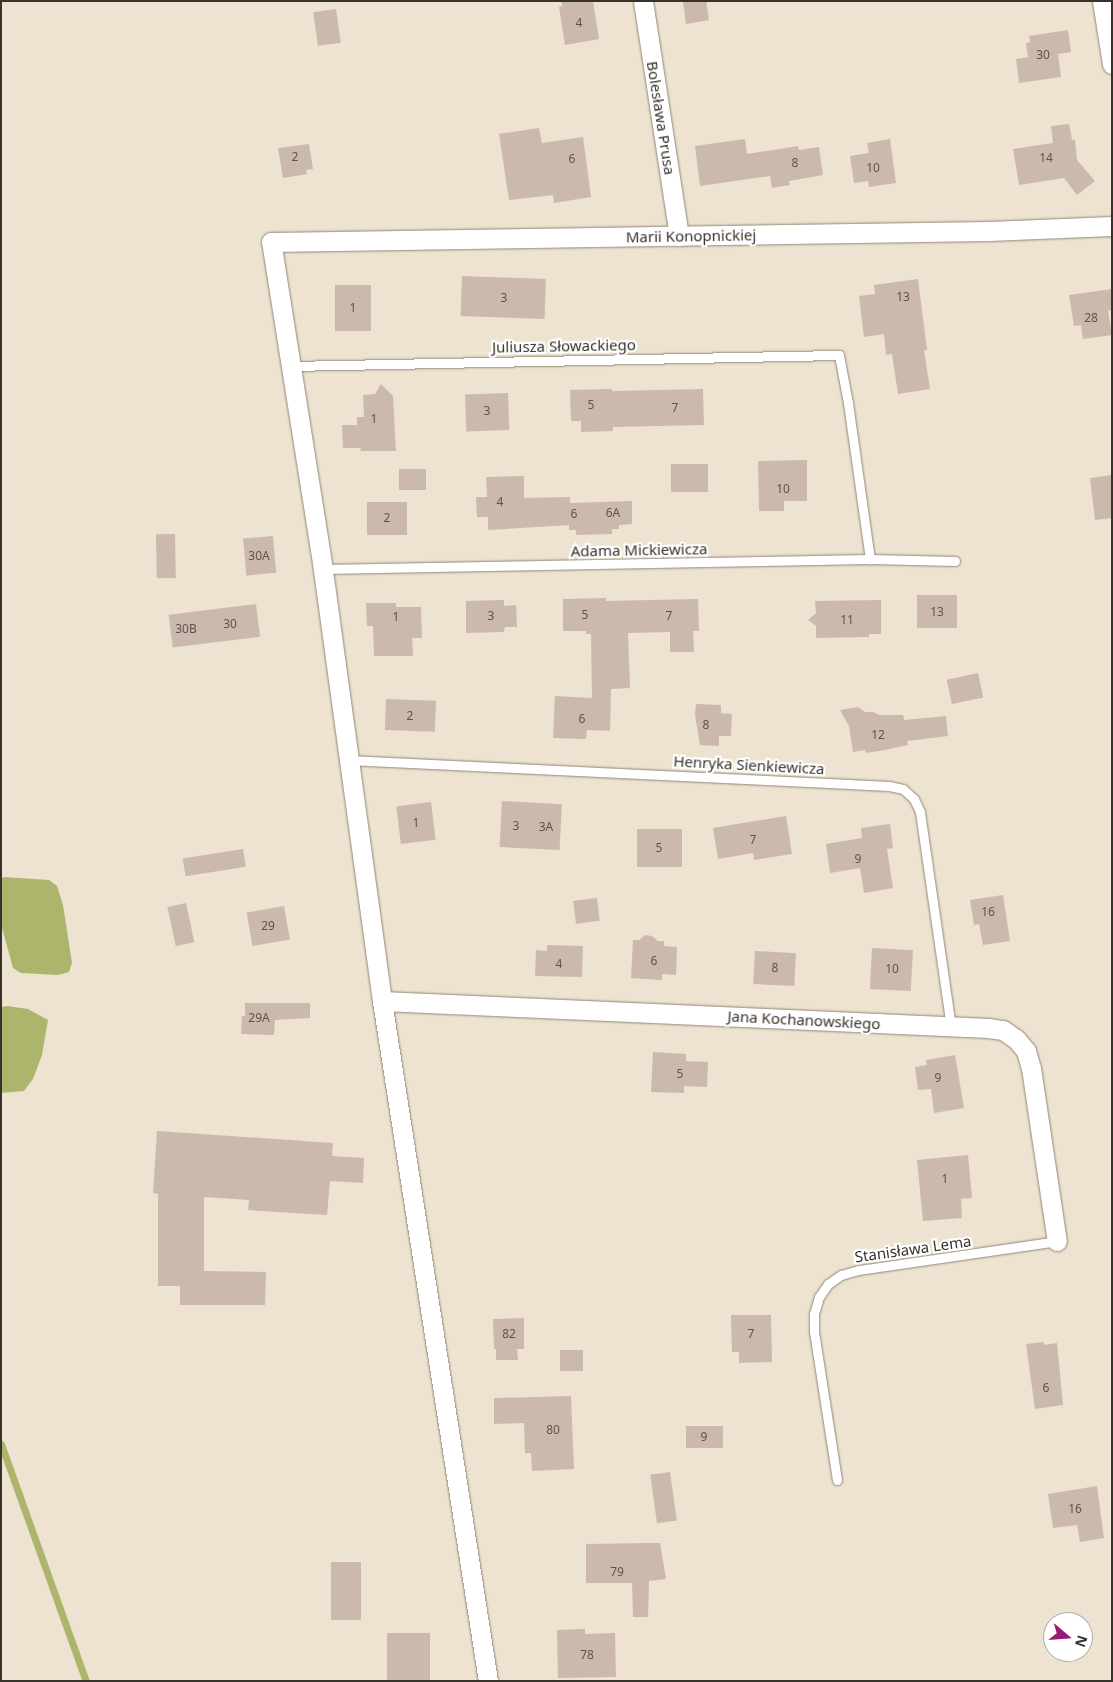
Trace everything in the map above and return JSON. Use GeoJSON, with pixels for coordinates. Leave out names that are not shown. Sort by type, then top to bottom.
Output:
{"type":"FeatureCollection","features":[{"type":"Feature","properties":{"kind":"street","name":"Bolesława Prusa"},"geometry":{"type":"LineString","coordinates":[[643,1],[679,236]]}},
{"type":"Feature","properties":{"kind":"street"},"geometry":{"type":"LineString","coordinates":[[1102,1],[1112,64]]}},
{"type":"Feature","properties":{"kind":"street","name":"Marii Konopnickiej"},"geometry":{"type":"LineString","coordinates":[[289,366],[271,242],[979,232],[1112,226]]}},
{"type":"Feature","properties":{"kind":"street"},"geometry":{"type":"LineString","coordinates":[[289,366],[322,569],[382,1001],[488,1681]]}},
{"type":"Feature","properties":{"kind":"street","name":"Jana Kochanowskiego"},"geometry":{"type":"LineString","coordinates":[[382,1001],[951,1026],[1003,1030],[1016,1039],[1026,1051],[1031,1068],[1057,1241]]}},
{"type":"Feature","properties":{"kind":"lane","name":"Juliusza Słowackiego"},"geometry":{"type":"LineString","coordinates":[[289,366],[839,355],[848,402],[870,559]]}},
{"type":"Feature","properties":{"kind":"lane","name":"Adama Mickiewicza"},"geometry":{"type":"LineString","coordinates":[[322,569],[870,559],[955,561]]}},
{"type":"Feature","properties":{"kind":"lane","name":"Henryka Sienkiewicza"},"geometry":{"type":"LineString","coordinates":[[348,760],[888,786],[902,789],[914,799],[920,812],[951,1026]]}},
{"type":"Feature","properties":{"kind":"lane","name":"Stanisława Lema"},"geometry":{"type":"LineString","coordinates":[[837,1480],[814,1332],[814,1314],[819,1297],[828,1284],[841,1275],[859,1270],[1057,1241]]}},
{"type":"Feature","properties":{"kind":"shaded area"},"geometry":{"type":"Polygon","coordinates":[[[4,877],[49,880],[57,886],[63,905],[72,963],[69,972],[58,975],[21,973],[13,968],[1,924],[1,879],[4,877]]]}},
{"type":"Feature","properties":{"kind":"shaded area"},"geometry":{"type":"Polygon","coordinates":[[[1,1007],[28,1009],[48,1020],[42,1055],[33,1079],[24,1091],[1,1093],[1,1007]]]}},
{"type":"Feature","properties":{"kind":"building"},"geometry":{"type":"Polygon","coordinates":[[[561,1],[593,1],[599,39],[565,45],[559,7],[562,6],[561,1]]]}},
{"type":"Feature","properties":{"kind":"building"},"geometry":{"type":"Polygon","coordinates":[[[683,1],[706,1],[709,20],[686,24],[683,1]]]}},
{"type":"Feature","properties":{"kind":"building"},"geometry":{"type":"Polygon","coordinates":[[[336,9],[341,43],[318,46],[313,12],[336,9]]]}},
{"type":"Feature","properties":{"kind":"building"},"geometry":{"type":"Polygon","coordinates":[[[1068,30],[1071,52],[1058,54],[1061,77],[1019,83],[1016,59],[1028,57],[1026,43],[1030,42],[1029,36],[1068,30]]]}},
{"type":"Feature","properties":{"kind":"building"},"geometry":{"type":"Polygon","coordinates":[[[1069,124],[1072,140],[1075,140],[1077,160],[1095,181],[1077,195],[1064,178],[1019,185],[1013,149],[1053,143],[1051,126],[1069,124]]]}},
{"type":"Feature","properties":{"kind":"building"},"geometry":{"type":"Polygon","coordinates":[[[539,128],[542,143],[583,137],[591,197],[554,203],[553,195],[509,200],[499,134],[539,128]]]}},
{"type":"Feature","properties":{"kind":"building"},"geometry":{"type":"Polygon","coordinates":[[[745,139],[747,154],[798,146],[799,150],[819,147],[823,175],[789,181],[790,185],[772,188],[770,176],[700,186],[695,146],[745,139]]]}},
{"type":"Feature","properties":{"kind":"building"},"geometry":{"type":"Polygon","coordinates":[[[890,139],[896,183],[869,187],[868,181],[854,183],[850,156],[869,153],[867,143],[890,139]]]}},
{"type":"Feature","properties":{"kind":"building"},"geometry":{"type":"Polygon","coordinates":[[[309,144],[313,169],[306,170],[307,174],[283,178],[278,148],[309,144]]]}},
{"type":"Feature","properties":{"kind":"building"},"geometry":{"type":"Polygon","coordinates":[[[462,276],[546,279],[545,319],[461,316],[462,276]]]}},
{"type":"Feature","properties":{"kind":"building"},"geometry":{"type":"Polygon","coordinates":[[[918,279],[927,350],[924,350],[930,389],[898,394],[892,354],[886,355],[884,334],[864,337],[859,296],[875,294],[874,285],[918,279]]]}},
{"type":"Feature","properties":{"kind":"building"},"geometry":{"type":"Polygon","coordinates":[[[335,285],[371,285],[371,331],[335,331],[335,285]]]}},
{"type":"Feature","properties":{"kind":"building"},"geometry":{"type":"Polygon","coordinates":[[[1112,289],[1112,310],[1108,311],[1112,335],[1083,339],[1081,325],[1074,326],[1069,295],[1112,289]]]}},
{"type":"Feature","properties":{"kind":"building"},"geometry":{"type":"Polygon","coordinates":[[[381,384],[393,396],[396,451],[360,451],[361,448],[343,448],[342,425],[357,425],[357,417],[364,417],[363,395],[375,394],[381,384]]]}},
{"type":"Feature","properties":{"kind":"building"},"geometry":{"type":"Polygon","coordinates":[[[612,389],[612,391],[703,389],[704,425],[613,427],[613,431],[581,432],[581,421],[571,421],[570,390],[612,389]]]}},
{"type":"Feature","properties":{"kind":"building"},"geometry":{"type":"Polygon","coordinates":[[[508,393],[509,430],[466,431],[465,395],[508,393]]]}},
{"type":"Feature","properties":{"kind":"building"},"geometry":{"type":"Polygon","coordinates":[[[807,460],[807,501],[784,501],[784,511],[759,511],[758,461],[807,460]]]}},
{"type":"Feature","properties":{"kind":"building"},"geometry":{"type":"Polygon","coordinates":[[[671,464],[708,464],[708,492],[671,492],[671,464]]]}},
{"type":"Feature","properties":{"kind":"building"},"geometry":{"type":"Polygon","coordinates":[[[399,469],[426,469],[426,490],[399,490],[399,469]]]}},
{"type":"Feature","properties":{"kind":"building"},"geometry":{"type":"Polygon","coordinates":[[[1112,475],[1112,518],[1095,520],[1090,478],[1112,475]]]}},
{"type":"Feature","properties":{"kind":"building"},"geometry":{"type":"Polygon","coordinates":[[[524,476],[524,498],[570,497],[570,503],[632,501],[632,524],[619,525],[619,529],[612,529],[612,534],[576,535],[576,530],[569,530],[569,525],[488,530],[488,517],[477,517],[476,497],[487,497],[486,477],[524,476]]]}},
{"type":"Feature","properties":{"kind":"building"},"geometry":{"type":"Polygon","coordinates":[[[367,502],[407,502],[407,535],[367,535],[367,502]]]}},
{"type":"Feature","properties":{"kind":"building"},"geometry":{"type":"Polygon","coordinates":[[[156,534],[175,534],[176,578],[157,578],[156,534]]]}},
{"type":"Feature","properties":{"kind":"building"},"geometry":{"type":"Polygon","coordinates":[[[273,536],[276,573],[246,575],[243,539],[273,536]]]}},
{"type":"Feature","properties":{"kind":"building"},"geometry":{"type":"Polygon","coordinates":[[[917,595],[957,595],[957,628],[917,628],[917,595]]]}},
{"type":"Feature","properties":{"kind":"building"},"geometry":{"type":"Polygon","coordinates":[[[606,598],[606,601],[698,599],[699,631],[693,631],[694,652],[670,652],[670,632],[628,633],[630,688],[611,689],[610,731],[587,730],[586,739],[553,738],[555,696],[592,698],[591,634],[586,634],[586,631],[563,631],[563,599],[606,598]]]}},
{"type":"Feature","properties":{"kind":"building"},"geometry":{"type":"Polygon","coordinates":[[[504,600],[504,606],[516,605],[517,627],[505,627],[504,632],[466,633],[466,601],[504,600]]]}},
{"type":"Feature","properties":{"kind":"building"},"geometry":{"type":"Polygon","coordinates":[[[881,600],[881,634],[869,634],[869,637],[816,638],[816,626],[808,620],[816,613],[815,601],[881,600]]]}},
{"type":"Feature","properties":{"kind":"building"},"geometry":{"type":"Polygon","coordinates":[[[366,603],[396,603],[396,607],[421,607],[422,638],[412,638],[413,656],[374,656],[373,626],[367,626],[366,603]]]}},
{"type":"Feature","properties":{"kind":"building"},"geometry":{"type":"Polygon","coordinates":[[[256,604],[260,637],[173,647],[169,615],[256,604]]]}},
{"type":"Feature","properties":{"kind":"building"},"geometry":{"type":"Polygon","coordinates":[[[978,673],[983,697],[952,704],[947,680],[978,673]]]}},
{"type":"Feature","properties":{"kind":"building"},"geometry":{"type":"Polygon","coordinates":[[[386,699],[436,701],[435,732],[385,730],[386,699]]]}},
{"type":"Feature","properties":{"kind":"building"},"geometry":{"type":"Polygon","coordinates":[[[696,704],[721,705],[721,713],[732,714],[731,736],[719,736],[719,746],[700,745],[695,715],[696,704]]]}},
{"type":"Feature","properties":{"kind":"building"},"geometry":{"type":"Polygon","coordinates":[[[858,707],[865,712],[873,712],[879,715],[903,715],[904,720],[946,716],[948,736],[907,741],[908,745],[885,750],[866,753],[865,750],[853,752],[849,726],[840,710],[858,707]]]}},
{"type":"Feature","properties":{"kind":"building"},"geometry":{"type":"Polygon","coordinates":[[[502,801],[562,804],[560,850],[500,847],[502,801]]]}},
{"type":"Feature","properties":{"kind":"building"},"geometry":{"type":"Polygon","coordinates":[[[431,802],[436,840],[401,844],[396,806],[431,802]]]}},
{"type":"Feature","properties":{"kind":"building"},"geometry":{"type":"Polygon","coordinates":[[[786,816],[792,854],[754,860],[753,853],[718,859],[713,828],[786,816]]]}},
{"type":"Feature","properties":{"kind":"building"},"geometry":{"type":"Polygon","coordinates":[[[890,824],[893,848],[887,849],[893,888],[864,893],[860,868],[830,873],[826,844],[862,838],[861,828],[890,824]]]}},
{"type":"Feature","properties":{"kind":"building"},"geometry":{"type":"Polygon","coordinates":[[[637,829],[682,829],[682,867],[637,867],[637,829]]]}},
{"type":"Feature","properties":{"kind":"building"},"geometry":{"type":"Polygon","coordinates":[[[243,849],[246,867],[186,876],[183,859],[243,849]]]}},
{"type":"Feature","properties":{"kind":"building"},"geometry":{"type":"Polygon","coordinates":[[[1003,895],[1010,941],[983,945],[979,924],[974,925],[970,900],[1003,895]]]}},
{"type":"Feature","properties":{"kind":"building"},"geometry":{"type":"Polygon","coordinates":[[[597,898],[600,921],[576,924],[573,901],[597,898]]]}},
{"type":"Feature","properties":{"kind":"building"},"geometry":{"type":"Polygon","coordinates":[[[186,903],[194,942],[176,946],[167,907],[186,903]]]}},
{"type":"Feature","properties":{"kind":"building"},"geometry":{"type":"Polygon","coordinates":[[[284,906],[290,939],[252,946],[247,913],[284,906]]]}},
{"type":"Feature","properties":{"kind":"building"},"geometry":{"type":"Polygon","coordinates":[[[645,935],[652,936],[658,941],[664,941],[664,946],[677,947],[676,975],[662,974],[662,980],[631,978],[633,940],[639,940],[645,935]]]}},
{"type":"Feature","properties":{"kind":"building"},"geometry":{"type":"Polygon","coordinates":[[[547,945],[583,946],[582,977],[535,976],[536,950],[547,951],[547,945]]]}},
{"type":"Feature","properties":{"kind":"building"},"geometry":{"type":"Polygon","coordinates":[[[872,948],[913,950],[911,991],[870,989],[872,948]]]}},
{"type":"Feature","properties":{"kind":"building"},"geometry":{"type":"Polygon","coordinates":[[[755,951],[796,953],[794,986],[753,984],[755,951]]]}},
{"type":"Feature","properties":{"kind":"building"},"geometry":{"type":"Polygon","coordinates":[[[245,1003],[310,1003],[310,1018],[275,1020],[274,1035],[241,1034],[242,1016],[245,1016],[245,1003]]]}},
{"type":"Feature","properties":{"kind":"building"},"geometry":{"type":"Polygon","coordinates":[[[653,1052],[686,1054],[686,1061],[708,1062],[707,1087],[684,1086],[684,1093],[651,1092],[653,1052]]]}},
{"type":"Feature","properties":{"kind":"building"},"geometry":{"type":"Polygon","coordinates":[[[955,1055],[964,1108],[934,1113],[931,1089],[918,1090],[915,1067],[927,1065],[926,1060],[955,1055]]]}},
{"type":"Feature","properties":{"kind":"building"},"geometry":{"type":"Polygon","coordinates":[[[157,1131],[333,1143],[332,1156],[364,1158],[363,1183],[330,1181],[327,1215],[248,1210],[249,1200],[204,1197],[204,1271],[266,1272],[265,1305],[180,1305],[180,1286],[158,1286],[158,1194],[153,1193],[157,1131]]]}},
{"type":"Feature","properties":{"kind":"building"},"geometry":{"type":"Polygon","coordinates":[[[968,1155],[972,1198],[961,1199],[962,1218],[923,1221],[917,1160],[968,1155]]]}},
{"type":"Feature","properties":{"kind":"building"},"geometry":{"type":"Polygon","coordinates":[[[731,1315],[771,1315],[772,1362],[739,1363],[739,1352],[732,1352],[731,1315]]]}},
{"type":"Feature","properties":{"kind":"building"},"geometry":{"type":"Polygon","coordinates":[[[524,1318],[524,1349],[517,1349],[518,1360],[496,1360],[493,1319],[524,1318]]]}},
{"type":"Feature","properties":{"kind":"building"},"geometry":{"type":"Polygon","coordinates":[[[1044,1342],[1044,1345],[1057,1343],[1063,1405],[1035,1409],[1026,1344],[1044,1342]]]}},
{"type":"Feature","properties":{"kind":"building"},"geometry":{"type":"Polygon","coordinates":[[[560,1350],[583,1350],[583,1371],[560,1371],[560,1350]]]}},
{"type":"Feature","properties":{"kind":"building"},"geometry":{"type":"Polygon","coordinates":[[[571,1396],[574,1469],[532,1471],[531,1453],[525,1453],[524,1423],[494,1424],[494,1398],[571,1396]]]}},
{"type":"Feature","properties":{"kind":"building"},"geometry":{"type":"Polygon","coordinates":[[[686,1426],[723,1426],[723,1448],[686,1448],[686,1426]]]}},
{"type":"Feature","properties":{"kind":"building"},"geometry":{"type":"Polygon","coordinates":[[[670,1472],[677,1521],[657,1523],[650,1475],[670,1472]]]}},
{"type":"Feature","properties":{"kind":"building"},"geometry":{"type":"Polygon","coordinates":[[[1097,1486],[1104,1538],[1080,1542],[1077,1525],[1053,1528],[1048,1494],[1097,1486]]]}},
{"type":"Feature","properties":{"kind":"building"},"geometry":{"type":"Polygon","coordinates":[[[660,1543],[666,1579],[649,1581],[648,1617],[633,1617],[632,1583],[586,1583],[586,1544],[660,1543]]]}},
{"type":"Feature","properties":{"kind":"building"},"geometry":{"type":"Polygon","coordinates":[[[331,1562],[361,1562],[361,1620],[331,1620],[331,1562]]]}},
{"type":"Feature","properties":{"kind":"building"},"geometry":{"type":"Polygon","coordinates":[[[585,1629],[585,1634],[615,1633],[616,1677],[558,1678],[557,1630],[585,1629]]]}},
{"type":"Feature","properties":{"kind":"building"},"geometry":{"type":"Polygon","coordinates":[[[387,1633],[430,1633],[430,1681],[387,1681],[387,1633]]]}},
{"type":"Feature","properties":{"kind":"waterway"},"geometry":{"type":"LineString","coordinates":[[1,1444],[86,1681]]}}]}
